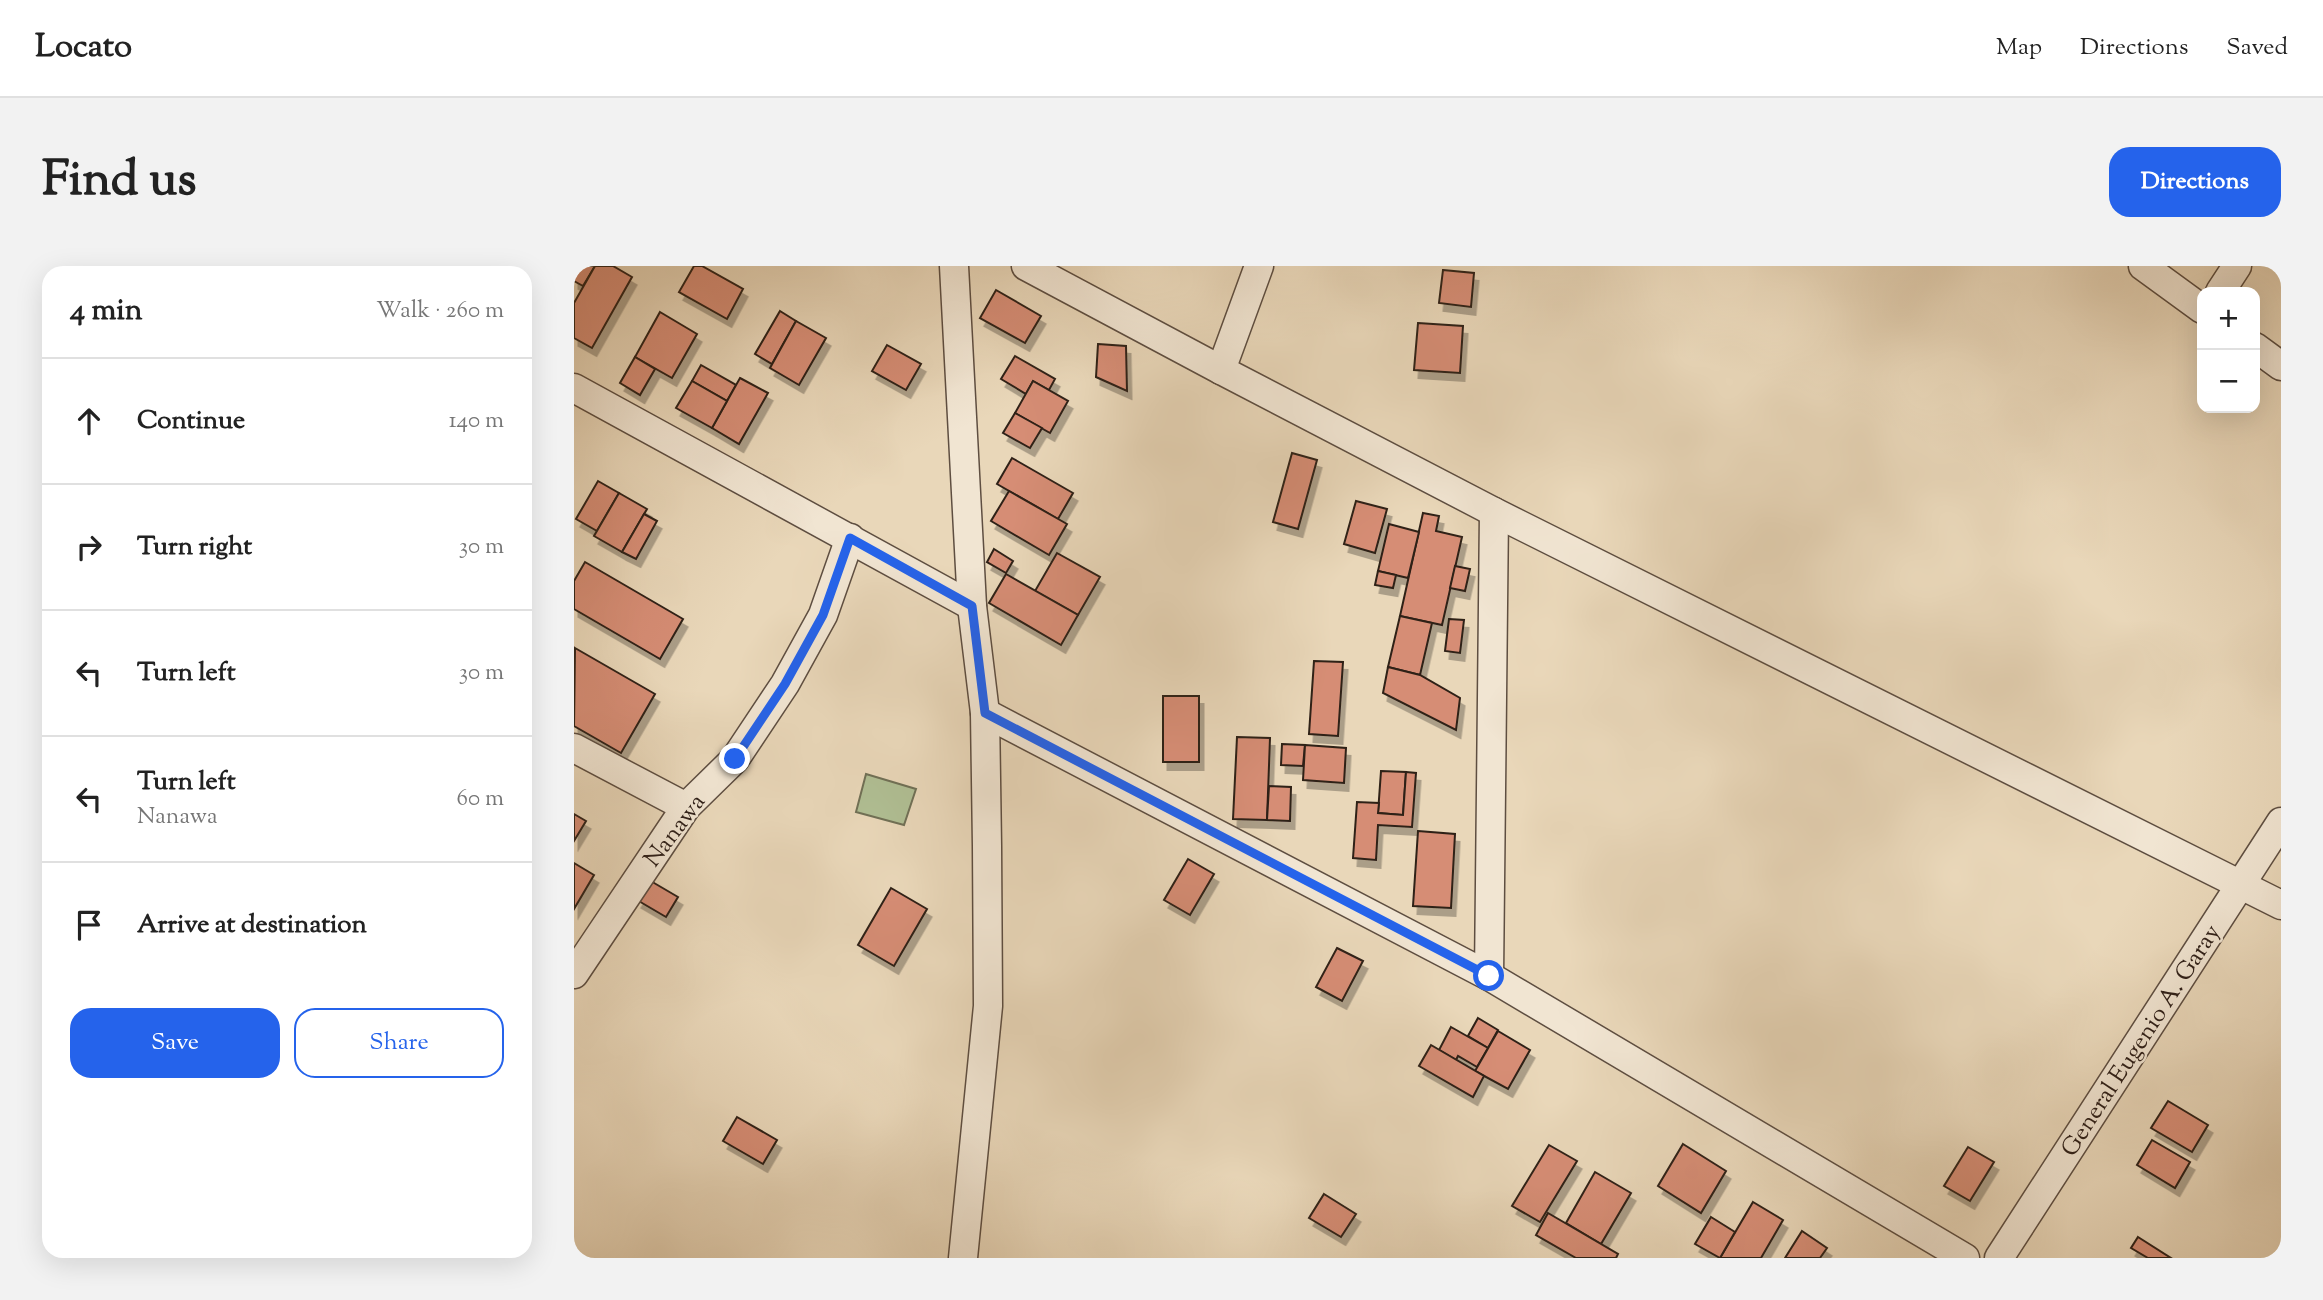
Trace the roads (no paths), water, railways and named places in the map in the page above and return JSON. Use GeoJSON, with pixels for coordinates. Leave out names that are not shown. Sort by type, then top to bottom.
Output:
{"type":"FeatureCollection","features":[{"type":"Feature","properties":{"kind":"street"},"geometry":{"type":"LineString","coordinates":[[954,266],[972,606],[985,713],[988,1006],[963,1258]]}},
{"type":"Feature","properties":{"kind":"street"},"geometry":{"type":"LineString","coordinates":[[1026,266],[1494,512],[2281,905]]}},
{"type":"Feature","properties":{"kind":"street"},"geometry":{"type":"LineString","coordinates":[[1221,370],[1259,266]]}},
{"type":"Feature","properties":{"kind":"street"},"geometry":{"type":"LineString","coordinates":[[2143,266],[2197,305]]}},
{"type":"Feature","properties":{"kind":"street"},"geometry":{"type":"LineString","coordinates":[[2223,287],[2237,266]]}},
{"type":"Feature","properties":{"kind":"street"},"geometry":{"type":"LineString","coordinates":[[2259,350],[2281,366]]}},
{"type":"Feature","properties":{"kind":"street"},"geometry":{"type":"LineString","coordinates":[[574,388],[972,606]]}},
{"type":"Feature","properties":{"kind":"street"},"geometry":{"type":"LineString","coordinates":[[1489,976],[1494,512]]}},
{"type":"Feature","properties":{"kind":"street","name":"Nanawa"},"geometry":{"type":"LineString","coordinates":[[574,974],[686,807],[735,759],[785,684],[823,615],[850,538]]}},
{"type":"Feature","properties":{"kind":"street"},"geometry":{"type":"LineString","coordinates":[[985,713],[1489,976],[1965,1258]]}},
{"type":"Feature","properties":{"kind":"street"},"geometry":{"type":"LineString","coordinates":[[574,748],[686,807]]}},
{"type":"Feature","properties":{"kind":"street","name":"General Eugenio A. Garay"},"geometry":{"type":"LineString","coordinates":[[1999,1258],[2281,822]]}}]}
